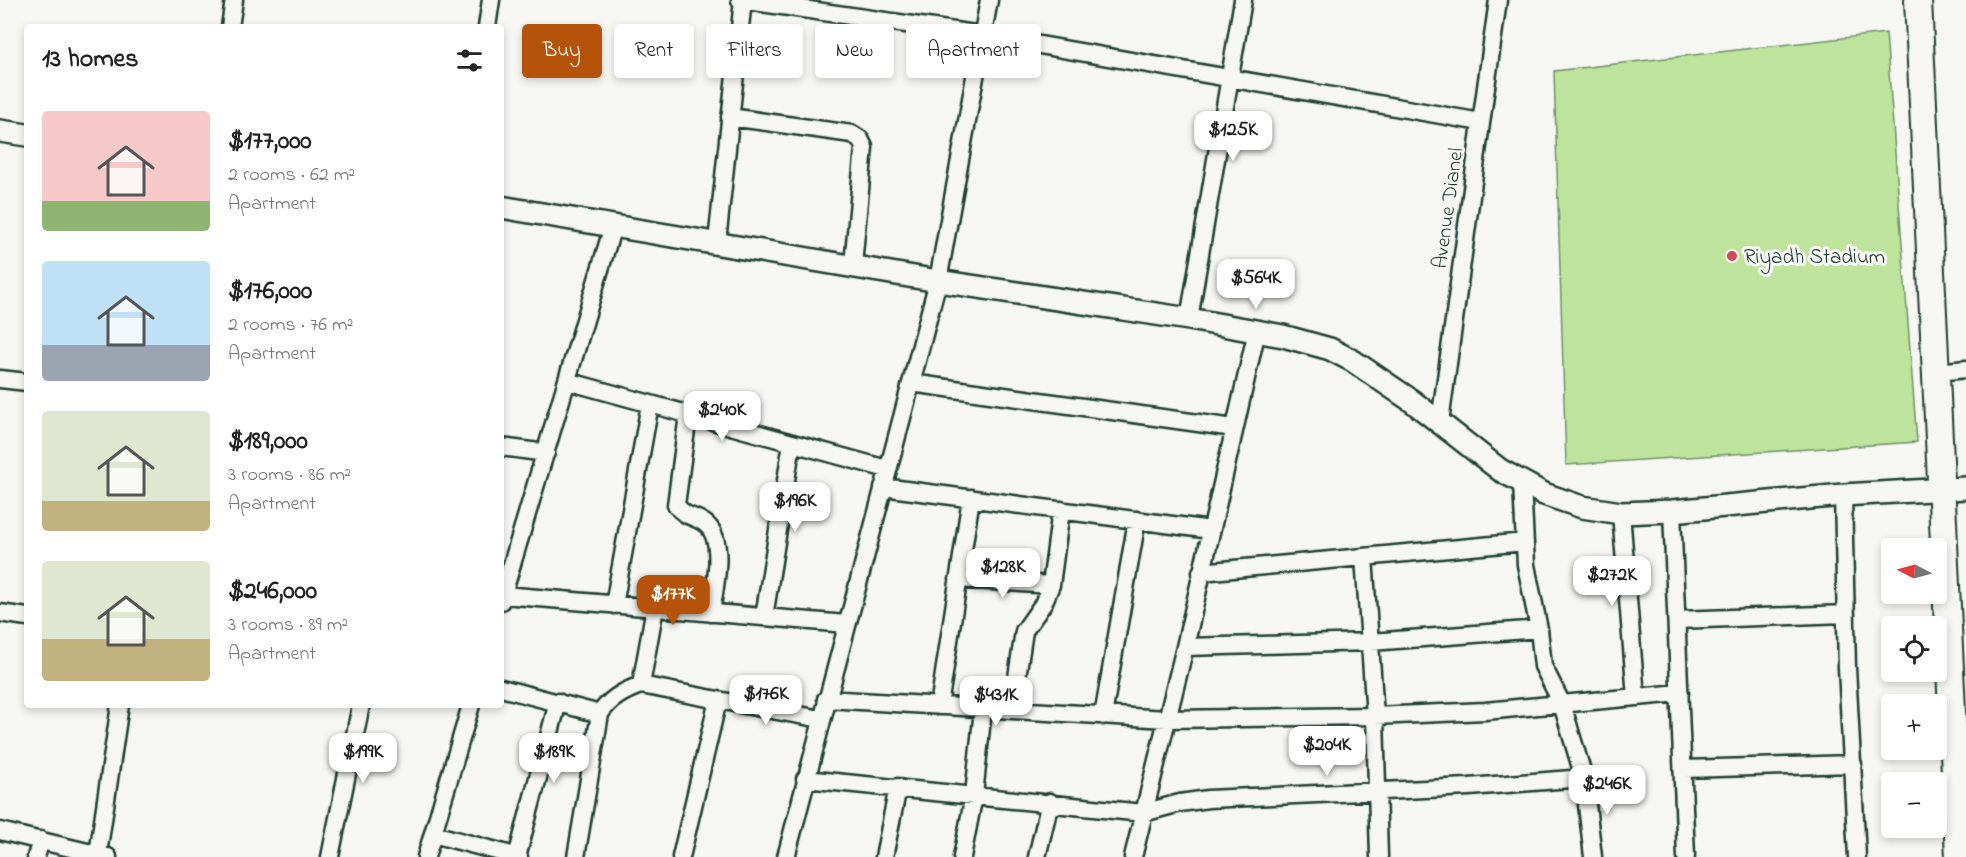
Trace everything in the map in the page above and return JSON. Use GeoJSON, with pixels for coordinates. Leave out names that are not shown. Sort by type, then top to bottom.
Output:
{"type":"FeatureCollection","features":[{"type":"Feature","properties":{"kind":"main road"},"geometry":{"type":"LineString","coordinates":[[1918,0],[1937,372],[1954,488],[1959,857]]}},
{"type":"Feature","properties":{"kind":"street"},"geometry":{"type":"LineString","coordinates":[[230,24],[234,0]]}},
{"type":"Feature","properties":{"kind":"street"},"geometry":{"type":"LineString","coordinates":[[487,24],[491,0]]}},
{"type":"Feature","properties":{"kind":"street"},"geometry":{"type":"LineString","coordinates":[[717,242],[742,0],[907,24]]}},
{"type":"Feature","properties":{"kind":"street"},"geometry":{"type":"LineString","coordinates":[[984,24],[988,0]]}},
{"type":"Feature","properties":{"kind":"street"},"geometry":{"type":"LineString","coordinates":[[1189,319],[1243,0]]}},
{"type":"Feature","properties":{"kind":"street","name":"Avenue Dianel"},"geometry":{"type":"LineString","coordinates":[[1440,422],[1498,0]]}},
{"type":"Feature","properties":{"kind":"street"},"geometry":{"type":"LineString","coordinates":[[1041,45],[1481,122]]}},
{"type":"Feature","properties":{"kind":"street"},"geometry":{"type":"LineString","coordinates":[[786,857],[938,280],[974,78]]}},
{"type":"Feature","properties":{"kind":"street"},"geometry":{"type":"LineString","coordinates":[[730,117],[852,134],[860,139],[864,147],[852,265]]}},
{"type":"Feature","properties":{"kind":"street"},"geometry":{"type":"LineString","coordinates":[[0,131],[24,135]]}},
{"type":"Feature","properties":{"kind":"street"},"geometry":{"type":"LineString","coordinates":[[504,208],[938,280],[1257,330],[1302,341],[1338,353],[1353,361],[1440,422],[1500,470],[1544,494],[1582,507],[1621,513],[1672,511],[1843,495],[1954,488]]}},
{"type":"Feature","properties":{"kind":"street"},"geometry":{"type":"LineString","coordinates":[[504,591],[613,226]]}},
{"type":"Feature","properties":{"kind":"street"},"geometry":{"type":"LineString","coordinates":[[1133,857],[1185,647],[1257,330]]}},
{"type":"Feature","properties":{"kind":"street"},"geometry":{"type":"LineString","coordinates":[[1937,372],[1966,369]]}},
{"type":"Feature","properties":{"kind":"street"},"geometry":{"type":"LineString","coordinates":[[0,378],[24,382]]}},
{"type":"Feature","properties":{"kind":"street"},"geometry":{"type":"LineString","coordinates":[[567,381],[887,469]]}},
{"type":"Feature","properties":{"kind":"street"},"geometry":{"type":"LineString","coordinates":[[910,383],[1234,428]]}},
{"type":"Feature","properties":{"kind":"street"},"geometry":{"type":"LineString","coordinates":[[614,605],[650,404]]}},
{"type":"Feature","properties":{"kind":"street"},"geometry":{"type":"LineString","coordinates":[[688,415],[676,505],[682,513],[701,521],[715,534],[718,548],[711,613]]}},
{"type":"Feature","properties":{"kind":"street"},"geometry":{"type":"LineString","coordinates":[[764,617],[792,443]]}},
{"type":"Feature","properties":{"kind":"street"},"geometry":{"type":"LineString","coordinates":[[504,447],[546,453]]}},
{"type":"Feature","properties":{"kind":"street"},"geometry":{"type":"LineString","coordinates":[[1522,483],[1526,565],[1539,629],[1543,666],[1562,704],[1584,778],[1593,857]]}},
{"type":"Feature","properties":{"kind":"street"},"geometry":{"type":"LineString","coordinates":[[883,486],[1211,530]]}},
{"type":"Feature","properties":{"kind":"street"},"geometry":{"type":"LineString","coordinates":[[1843,495],[1847,668],[1857,857]]}},
{"type":"Feature","properties":{"kind":"street"},"geometry":{"type":"LineString","coordinates":[[939,706],[970,498]]}},
{"type":"Feature","properties":{"kind":"street"},"geometry":{"type":"LineString","coordinates":[[1012,711],[1023,631],[1043,604],[1051,585],[1061,510]]}},
{"type":"Feature","properties":{"kind":"street"},"geometry":{"type":"LineString","coordinates":[[1672,511],[1686,857]]}},
{"type":"Feature","properties":{"kind":"street"},"geometry":{"type":"LineString","coordinates":[[1621,513],[1636,697]]}},
{"type":"Feature","properties":{"kind":"street"},"geometry":{"type":"LineString","coordinates":[[1103,716],[1137,520]]}},
{"type":"Feature","properties":{"kind":"street"},"geometry":{"type":"LineString","coordinates":[[1202,572],[1525,542]]}},
{"type":"Feature","properties":{"kind":"street"},"geometry":{"type":"LineString","coordinates":[[1364,557],[1375,716],[1379,857]]}},
{"type":"Feature","properties":{"kind":"street"},"geometry":{"type":"LineString","coordinates":[[958,579],[1051,585]]}},
{"type":"Feature","properties":{"kind":"street"},"geometry":{"type":"LineString","coordinates":[[504,598],[655,607],[846,624]]}},
{"type":"Feature","properties":{"kind":"street"},"geometry":{"type":"LineString","coordinates":[[641,685],[655,607]]}},
{"type":"Feature","properties":{"kind":"street"},"geometry":{"type":"LineString","coordinates":[[0,613],[24,617]]}},
{"type":"Feature","properties":{"kind":"street"},"geometry":{"type":"LineString","coordinates":[[1677,620],[1846,614]]}},
{"type":"Feature","properties":{"kind":"street"},"geometry":{"type":"LineString","coordinates":[[1185,647],[1371,642],[1539,629]]}},
{"type":"Feature","properties":{"kind":"street"},"geometry":{"type":"LineString","coordinates":[[576,857],[600,714],[604,707],[628,689],[641,685],[821,719]]}},
{"type":"Feature","properties":{"kind":"street"},"geometry":{"type":"LineString","coordinates":[[504,689],[600,714]]}},
{"type":"Feature","properties":{"kind":"street"},"geometry":{"type":"LineString","coordinates":[[826,699],[1167,719],[1375,716],[1485,711],[1680,693]]}},
{"type":"Feature","properties":{"kind":"street"},"geometry":{"type":"LineString","coordinates":[[681,857],[718,700]]}},
{"type":"Feature","properties":{"kind":"street"},"geometry":{"type":"LineString","coordinates":[[433,834],[518,857],[558,702]]}},
{"type":"Feature","properties":{"kind":"street"},"geometry":{"type":"LineString","coordinates":[[0,831],[103,856],[120,708]]}},
{"type":"Feature","properties":{"kind":"street"},"geometry":{"type":"LineString","coordinates":[[330,857],[361,708]]}},
{"type":"Feature","properties":{"kind":"street"},"geometry":{"type":"LineString","coordinates":[[426,857],[470,708]]}},
{"type":"Feature","properties":{"kind":"street"},"geometry":{"type":"LineString","coordinates":[[962,857],[974,795],[982,708]]}},
{"type":"Feature","properties":{"kind":"street"},"geometry":{"type":"LineString","coordinates":[[1683,769],[1853,764]]}},
{"type":"Feature","properties":{"kind":"street"},"geometry":{"type":"LineString","coordinates":[[805,779],[1143,813],[1180,803],[1208,799],[1377,792],[1584,778]]}},
{"type":"Feature","properties":{"kind":"street"},"geometry":{"type":"LineString","coordinates":[[884,857],[898,787]]}},
{"type":"Feature","properties":{"kind":"street"},"geometry":{"type":"LineString","coordinates":[[1037,857],[1050,802]]}},
{"type":"Feature","properties":{"kind":"street"},"geometry":{"type":"LineString","coordinates":[[36,857],[41,840]]}},
{"type":"Feature","properties":{"kind":"street"},"geometry":{"type":"LineString","coordinates":[[1959,857],[1966,857]]}},
{"type":"Feature","properties":{"kind":"green space","name":"Riyadh Stadium"},"geometry":{"type":"Polygon","coordinates":[[[1886,33],[1917,442],[1566,465],[1554,71],[1886,33]]]}},
{"type":"Feature","properties":{"kind":"place","name":"Riyadh Stadium"},"geometry":{"type":"Point","coordinates":[1732,256]}}]}
